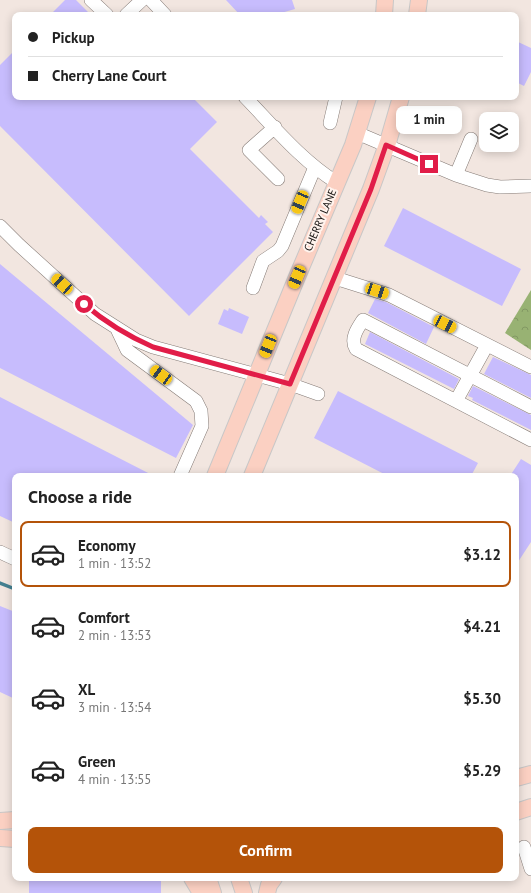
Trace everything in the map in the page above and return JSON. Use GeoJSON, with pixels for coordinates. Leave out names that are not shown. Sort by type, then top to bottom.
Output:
{"type":"FeatureCollection","features":[{"type":"Feature","properties":{"kind":"main road"},"geometry":{"type":"LineString","coordinates":[[384,12],[385,0]]}},
{"type":"Feature","properties":{"kind":"main road"},"geometry":{"type":"LineString","coordinates":[[417,12],[419,0]]}},
{"type":"Feature","properties":{"kind":"main road","name":"CHERRY LANE"},"geometry":{"type":"LineString","coordinates":[[216,473],[357,133],[367,100]]}},
{"type":"Feature","properties":{"kind":"main road"},"geometry":{"type":"LineString","coordinates":[[253,473],[371,189],[400,100]]}},
{"type":"Feature","properties":{"kind":"main road"},"geometry":{"type":"LineString","coordinates":[[519,777],[531,774]]}},
{"type":"Feature","properties":{"kind":"main road"},"geometry":{"type":"LineString","coordinates":[[519,811],[531,807]]}},
{"type":"Feature","properties":{"kind":"main road"},"geometry":{"type":"LineString","coordinates":[[0,821],[12,820]]}},
{"type":"Feature","properties":{"kind":"main road"},"geometry":{"type":"LineString","coordinates":[[0,838],[12,838]]}},
{"type":"Feature","properties":{"kind":"main road"},"geometry":{"type":"LineString","coordinates":[[194,881],[201,893]]}},
{"type":"Feature","properties":{"kind":"main road"},"geometry":{"type":"LineString","coordinates":[[209,881],[213,893]]}},
{"type":"Feature","properties":{"kind":"main road"},"geometry":{"type":"LineString","coordinates":[[240,881],[244,893]]}},
{"type":"Feature","properties":{"kind":"main road"},"geometry":{"type":"LineString","coordinates":[[267,893],[272,881]]}},
{"type":"Feature","properties":{"kind":"street"},"geometry":{"type":"LineString","coordinates":[[91,0],[104,12]]}},
{"type":"Feature","properties":{"kind":"street"},"geometry":{"type":"LineString","coordinates":[[129,12],[142,0]]}},
{"type":"Feature","properties":{"kind":"street"},"geometry":{"type":"LineString","coordinates":[[151,0],[163,12]]}},
{"type":"Feature","properties":{"kind":"street"},"geometry":{"type":"LineString","coordinates":[[248,100],[322,174],[336,182]]}},
{"type":"Feature","properties":{"kind":"street"},"geometry":{"type":"LineString","coordinates":[[330,123],[335,100]]}},
{"type":"Feature","properties":{"kind":"street"},"geometry":{"type":"LineString","coordinates":[[275,127],[250,150],[278,179]]}},
{"type":"Feature","properties":{"kind":"street"},"geometry":{"type":"LineString","coordinates":[[357,133],[456,175],[487,185],[500,187],[531,186]]}},
{"type":"Feature","properties":{"kind":"street"},"geometry":{"type":"LineString","coordinates":[[456,175],[471,139]]}},
{"type":"Feature","properties":{"kind":"street"},"geometry":{"type":"LineString","coordinates":[[253,288],[263,261],[278,251],[282,246],[315,167]]}},
{"type":"Feature","properties":{"kind":"street"},"geometry":{"type":"LineString","coordinates":[[0,226],[95,314],[136,340],[153,347],[290,384],[318,394]]}},
{"type":"Feature","properties":{"kind":"street"},"geometry":{"type":"LineString","coordinates":[[335,278],[389,295],[531,367]]}},
{"type":"Feature","properties":{"kind":"street"},"geometry":{"type":"LineString","coordinates":[[531,408],[363,320],[354,335],[353,344],[356,349],[531,440]]}},
{"type":"Feature","properties":{"kind":"street"},"geometry":{"type":"LineString","coordinates":[[117,329],[127,350],[196,401],[201,411],[202,426],[181,473]]}},
{"type":"Feature","properties":{"kind":"street"},"geometry":{"type":"LineString","coordinates":[[456,401],[487,345]]}},
{"type":"Feature","properties":{"kind":"street"},"geometry":{"type":"LineString","coordinates":[[0,552],[12,558]]}},
{"type":"Feature","properties":{"kind":"street"},"geometry":{"type":"LineString","coordinates":[[524,847],[531,869]]}},
{"type":"Feature","properties":{"kind":"green space"},"geometry":{"type":"Polygon","coordinates":[[[531,290],[531,350],[505,333],[531,290]]]}},
{"type":"Feature","properties":{"kind":"building"},"geometry":{"type":"Polygon","coordinates":[[[65,0],[76,0],[88,12],[53,12],[65,0]]]}},
{"type":"Feature","properties":{"kind":"building"},"geometry":{"type":"Polygon","coordinates":[[[226,0],[292,0],[295,9],[284,12],[237,12],[226,0]]]}},
{"type":"Feature","properties":{"kind":"building"},"geometry":{"type":"Polygon","coordinates":[[[519,42],[531,48],[531,72],[524,86],[519,84],[519,42]]]}},
{"type":"Feature","properties":{"kind":"building"},"geometry":{"type":"Polygon","coordinates":[[[12,53],[12,100],[195,100],[217,122],[190,149],[259,218],[261,215],[268,222],[265,224],[273,232],[189,316],[0,126],[0,65],[12,53]]]}},
{"type":"Feature","properties":{"kind":"building"},"geometry":{"type":"Polygon","coordinates":[[[403,208],[521,269],[502,306],[384,246],[403,208]]]}},
{"type":"Feature","properties":{"kind":"building"},"geometry":{"type":"Polygon","coordinates":[[[0,264],[193,425],[176,458],[0,368],[0,264]]]}},
{"type":"Feature","properties":{"kind":"building"},"geometry":{"type":"Polygon","coordinates":[[[375,299],[386,302],[434,327],[426,344],[368,313],[375,299]]]}},
{"type":"Feature","properties":{"kind":"building"},"geometry":{"type":"Polygon","coordinates":[[[229,308],[249,317],[242,334],[218,324],[224,309],[228,311],[229,308]]]}},
{"type":"Feature","properties":{"kind":"building"},"geometry":{"type":"Polygon","coordinates":[[[370,332],[459,379],[454,389],[365,344],[370,332]]]}},
{"type":"Feature","properties":{"kind":"building"},"geometry":{"type":"Polygon","coordinates":[[[493,357],[531,375],[531,398],[484,374],[493,357]]]}},
{"type":"Feature","properties":{"kind":"building"},"geometry":{"type":"Polygon","coordinates":[[[473,386],[531,415],[531,430],[472,400],[473,398],[468,396],[473,386]]]}},
{"type":"Feature","properties":{"kind":"building"},"geometry":{"type":"Polygon","coordinates":[[[338,391],[478,463],[473,473],[382,473],[314,438],[338,391]]]}},
{"type":"Feature","properties":{"kind":"building"},"geometry":{"type":"Polygon","coordinates":[[[0,397],[148,473],[12,473],[12,522],[0,516],[0,397]]]}},
{"type":"Feature","properties":{"kind":"building"},"geometry":{"type":"Polygon","coordinates":[[[521,459],[531,465],[531,542],[519,560],[519,473],[512,473],[521,459]]]}},
{"type":"Feature","properties":{"kind":"building"},"geometry":{"type":"Polygon","coordinates":[[[0,606],[12,611],[12,698],[0,692],[0,606]]]}},
{"type":"Feature","properties":{"kind":"building"},"geometry":{"type":"Polygon","coordinates":[[[29,881],[161,881],[161,893],[29,893],[29,881]]]}},
{"type":"Feature","properties":{"kind":"waterway"},"geometry":{"type":"LineString","coordinates":[[0,583],[12,588]]}},
{"type":"Feature","properties":{"kind":"route"},"geometry":{"type":"LineString","coordinates":[[84,304],[95,314],[117,329],[136,340],[153,347],[290,384],[371,189],[386,145],[429,164]]}}]}
